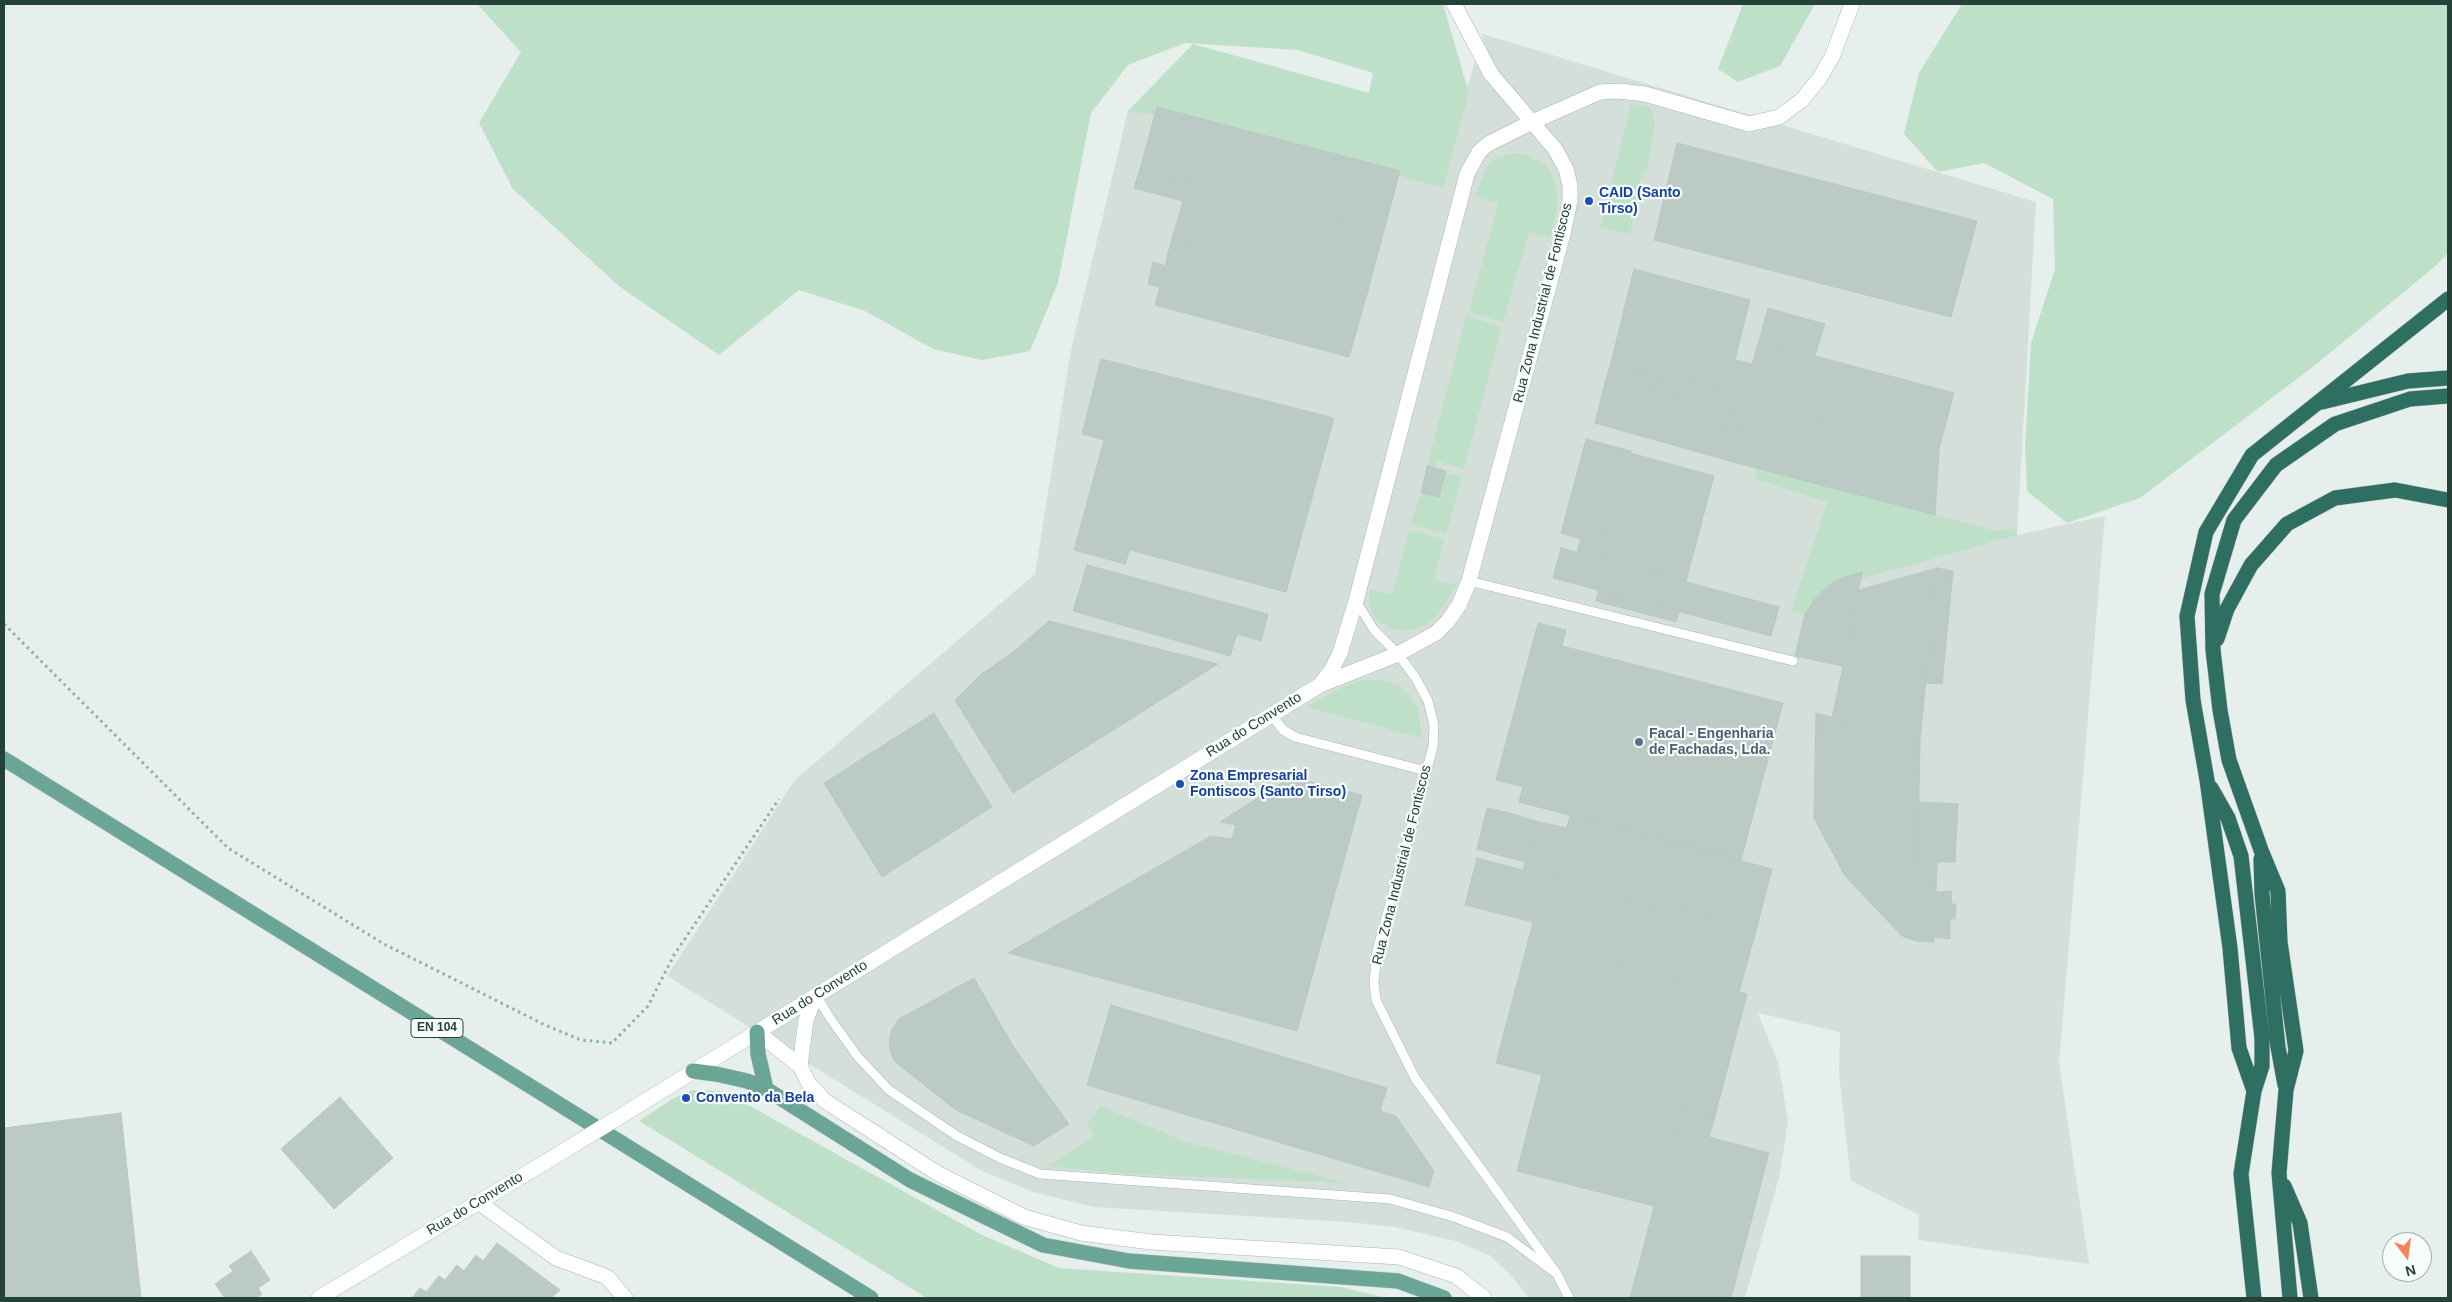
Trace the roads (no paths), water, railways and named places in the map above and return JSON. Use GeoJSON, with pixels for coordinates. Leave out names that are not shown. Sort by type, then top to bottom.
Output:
{"type":"FeatureCollection","features":[{"type":"Feature","properties":{"kind":"highway"},"geometry":{"type":"LineString","coordinates":[[2254,1091],[2239,1048],[2230,948],[2207,780],[2193,700],[2187,616],[2206,532],[2252,455],[2448,299]]}},
{"type":"Feature","properties":{"kind":"highway"},"geometry":{"type":"LineString","coordinates":[[2314,404],[2408,381],[2448,378]]}},
{"type":"Feature","properties":{"kind":"highway"},"geometry":{"type":"LineString","coordinates":[[2290,1298],[2279,1173],[2286,1090],[2277,1038],[2262,894],[2261,850],[2229,760],[2220,710],[2213,650],[2212,594],[2234,520],[2276,465],[2334,424],[2410,399],[2448,396]]}},
{"type":"Feature","properties":{"kind":"highway"},"geometry":{"type":"LineString","coordinates":[[2213,650],[2227,609],[2251,565],[2287,524],[2335,498],[2395,490],[2448,500]]}},
{"type":"Feature","properties":{"kind":"highway"},"geometry":{"type":"LineString","coordinates":[[2207,780],[2228,818],[2241,856],[2262,1038],[2262,1066],[2254,1091],[2241,1174],[2254,1298]]}},
{"type":"Feature","properties":{"kind":"highway"},"geometry":{"type":"LineString","coordinates":[[2279,1173],[2300,1223],[2312,1298]]}},
{"type":"Feature","properties":{"kind":"main road","name":"EN 104"},"geometry":{"type":"LineString","coordinates":[[4,759],[871,1298]]}},
{"type":"Feature","properties":{"kind":"main road"},"geometry":{"type":"LineString","coordinates":[[757,1032],[758,1054],[766,1089]]}},
{"type":"Feature","properties":{"kind":"main road"},"geometry":{"type":"LineString","coordinates":[[694,1072],[716,1074],[747,1081],[766,1089],[910,1180],[1043,1245],[1128,1261],[1398,1281],[1444,1298]]}},
{"type":"Feature","properties":{"kind":"street","name":"Rua Zona Industrial de Fontiscos"},"geometry":{"type":"LineString","coordinates":[[1320,685],[1398,654],[1436,634],[1459,605],[1469,581],[1561,240],[1570,200],[1570,185],[1566,169],[1555,149],[1491,74],[1454,4]]}},
{"type":"Feature","properties":{"kind":"street"},"geometry":{"type":"LineString","coordinates":[[1320,685],[1331,671],[1340,653],[1356,601],[1467,174],[1479,152],[1488,144],[1532,122],[1600,92],[1619,91],[1645,94],[1749,124],[1779,117],[1802,100],[1819,78],[1832,57],[1852,4]]}},
{"type":"Feature","properties":{"kind":"street","name":"Rua do Convento"},"geometry":{"type":"LineString","coordinates":[[319,1298],[694,1072],[1320,685]]}},
{"type":"Feature","properties":{"kind":"street"},"geometry":{"type":"LineString","coordinates":[[800,1066],[806,1020],[816,995]]}},
{"type":"Feature","properties":{"kind":"street"},"geometry":{"type":"LineString","coordinates":[[757,1032],[800,1066],[809,1084],[825,1101],[937,1173],[1024,1217],[1081,1233],[1151,1242],[1399,1256],[1456,1276],[1484,1298]]}},
{"type":"Feature","properties":{"kind":"street"},"geometry":{"type":"LineString","coordinates":[[478,1202],[556,1258],[607,1277],[625,1298]]}},
{"type":"Feature","properties":{"kind":"lane"},"geometry":{"type":"LineString","coordinates":[[1469,581],[1793,661]]}},
{"type":"Feature","properties":{"kind":"lane","name":"Rua Zona Industrial de Fontiscos"},"geometry":{"type":"LineString","coordinates":[[1356,601],[1374,630],[1398,654],[1415,677],[1428,701],[1434,725],[1433,747],[1377,951],[1374,983],[1376,1000],[1415,1078],[1557,1274],[1569,1298]]}},
{"type":"Feature","properties":{"kind":"lane"},"geometry":{"type":"LineString","coordinates":[[1271,714],[1283,730],[1295,737],[1426,771]]}},
{"type":"Feature","properties":{"kind":"lane"},"geometry":{"type":"LineString","coordinates":[[816,995],[858,1057],[889,1090],[957,1136],[1000,1158],[1040,1174],[1390,1199],[1454,1217],[1507,1237],[1557,1274]]}},
{"type":"Feature","properties":{"kind":"place","name":"CAID (Santo Tirso)"},"geometry":{"type":"Point","coordinates":[1589,201]}},
{"type":"Feature","properties":{"kind":"place","name":"Facal - Engenharia de Fachadas, Lda."},"geometry":{"type":"Point","coordinates":[1639,742]}},
{"type":"Feature","properties":{"kind":"place","name":"Zona Empresarial Fontiscos (Santo Tirso)"},"geometry":{"type":"Point","coordinates":[1180,784]}},
{"type":"Feature","properties":{"kind":"place","name":"Convento da Bela"},"geometry":{"type":"Point","coordinates":[686,1098]}}]}
